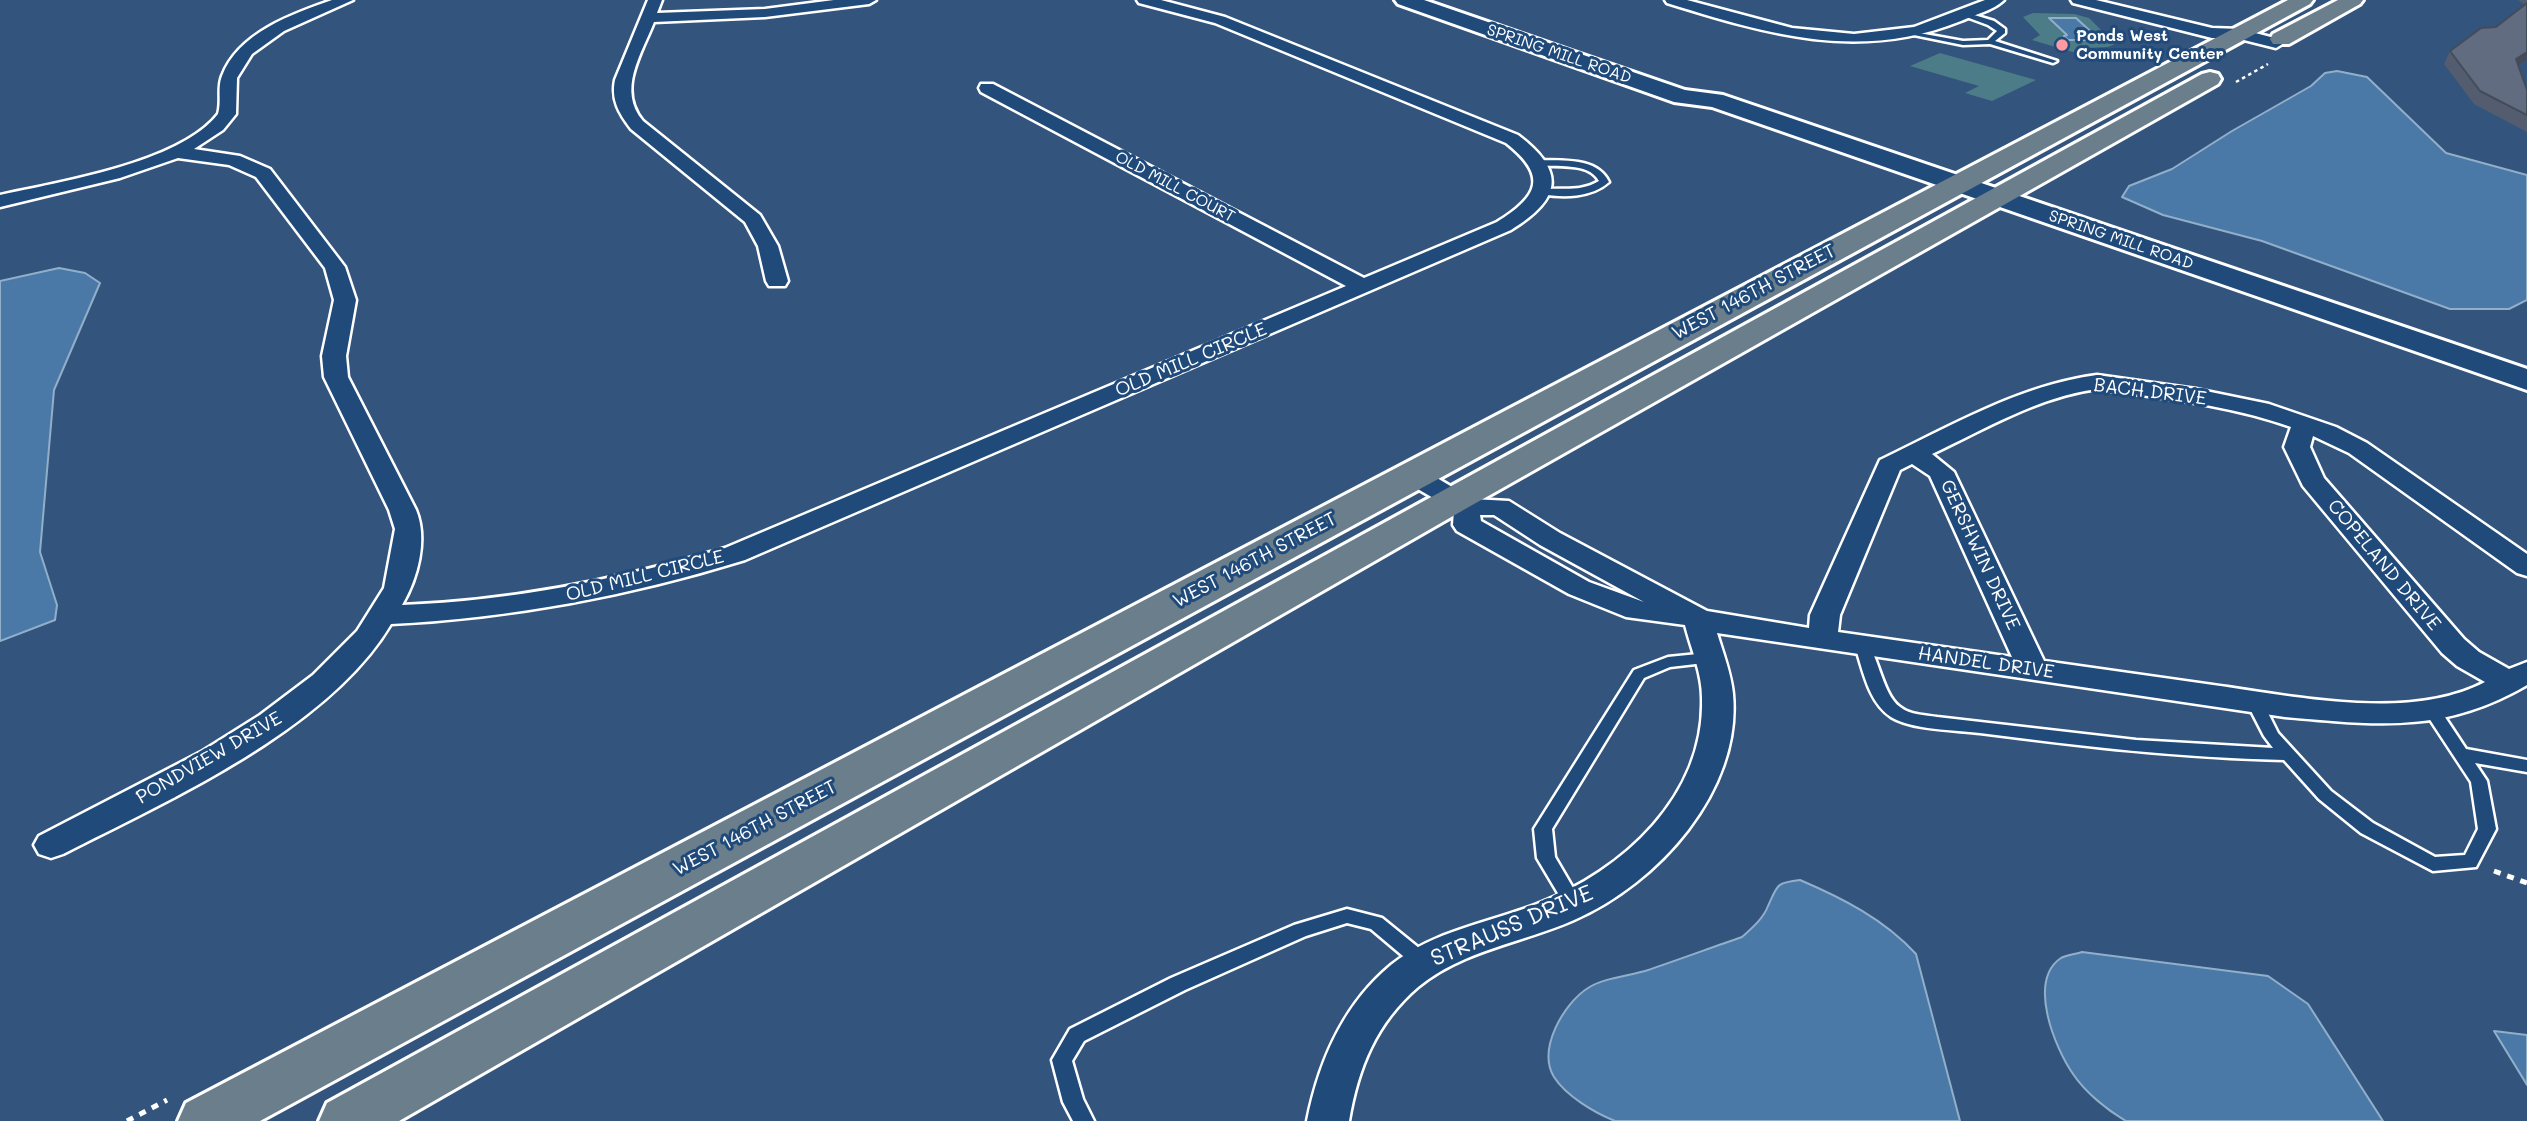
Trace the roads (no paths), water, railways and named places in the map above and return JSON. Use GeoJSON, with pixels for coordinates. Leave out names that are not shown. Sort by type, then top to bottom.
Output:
{"type":"FeatureCollection","features":[{"type":"Feature","properties":{"kind":"main road","name":"WEST 146TH STREET"},"geometry":{"type":"LineString","coordinates":[[206,1121],[2304,0]]}},
{"type":"Feature","properties":{"kind":"main road","name":"WEST 146TH STREET"},"geometry":{"type":"LineString","coordinates":[[347,1121],[1460,503],[1996,197],[2353,0]]}},
{"type":"Feature","properties":{"kind":"street"},"geometry":{"type":"LineString","coordinates":[[0,201],[124,170],[175,152],[208,133],[226,116],[230,108],[230,75],[235,63],[251,47],[278,28],[346,0]]}},
{"type":"Feature","properties":{"kind":"street"},"geometry":{"type":"LineString","coordinates":[[655,0],[623,80],[620,92],[623,105],[637,125],[753,219],[768,246],[777,281]]}},
{"type":"Feature","properties":{"kind":"street"},"geometry":{"type":"LineString","coordinates":[[648,18],[765,13],[869,0]]}},
{"type":"Feature","properties":{"kind":"street"},"geometry":{"type":"LineString","coordinates":[[1144,0],[1220,20],[1485,127],[1520,144],[1539,163],[1546,177],[1544,192]]}},
{"type":"Feature","properties":{"kind":"street","name":"SPRING MILL ROAD"},"geometry":{"type":"LineString","coordinates":[[1405,0],[1682,97],[1714,100],[2527,380]]}},
{"type":"Feature","properties":{"kind":"street","name":"SPRING MILL ROAD"},"geometry":{"type":"LineString","coordinates":[[1443,0],[1704,89],[1714,100]]}},
{"type":"Feature","properties":{"kind":"street"},"geometry":{"type":"LineString","coordinates":[[1672,0],[1753,24],[1806,34],[1865,37],[1908,33],[1997,0]]}},
{"type":"Feature","properties":{"kind":"street"},"geometry":{"type":"LineString","coordinates":[[2078,0],[2212,33],[2240,34],[2276,43]]}},
{"type":"Feature","properties":{"kind":"street"},"geometry":{"type":"LineString","coordinates":[[2119,0],[2226,26],[2240,34]]}},
{"type":"Feature","properties":{"kind":"street","name":"OLD MILL COURT"},"geometry":{"type":"LineString","coordinates":[[987,88],[1363,286]]}},
{"type":"Feature","properties":{"kind":"street","name":"PONDVIEW DRIVE"},"geometry":{"type":"LineString","coordinates":[[51,845],[210,761],[295,707],[347,661],[363,643],[395,594],[405,563],[409,533],[402,509],[337,377],[334,356],[345,300],[335,267],[263,173],[233,160],[175,152]]}},
{"type":"Feature","properties":{"kind":"street","name":"OLD MILL CIRCLE"},"geometry":{"type":"LineString","coordinates":[[382,615],[470,610],[559,597],[672,573],[735,554],[1504,226],[1524,215],[1544,192]]}},
{"type":"Feature","properties":{"kind":"street","name":"BACH DRIVE"},"geometry":{"type":"LineString","coordinates":[[1822,640],[1825,615],[1889,465],[2008,408],[2067,386],[2097,382],[2196,396],[2269,411],[2305,423],[2358,448],[2527,567]]}},
{"type":"Feature","properties":{"kind":"street","name":"COPELAND DRIVE"},"geometry":{"type":"LineString","coordinates":[[2305,423],[2297,447],[2312,480],[2453,646],[2468,659],[2518,677]]}},
{"type":"Feature","properties":{"kind":"street","name":"GERSHWIN DRIVE"},"geometry":{"type":"LineString","coordinates":[[1912,452],[1941,472],[2033,670]]}},
{"type":"Feature","properties":{"kind":"street"},"geometry":{"type":"LineString","coordinates":[[1413,475],[1460,503]]}},
{"type":"Feature","properties":{"kind":"street","name":"HANDEL DRIVE"},"geometry":{"type":"LineString","coordinates":[[1460,503],[1467,525],[1579,588],[1636,610],[1863,646],[2254,701],[2353,712],[2431,709],[2474,700],[2518,677]]}},
{"type":"Feature","properties":{"kind":"street","name":"STRAUSS DRIVE"},"geometry":{"type":"LineString","coordinates":[[1328,1121],[1332,1091],[1356,1031],[1381,996],[1423,962],[1455,946],[1574,905],[1613,882],[1652,851],[1678,820],[1701,783],[1718,730],[1717,692],[1698,619]]}},
{"type":"Feature","properties":{"kind":"lane"},"geometry":{"type":"LineString","coordinates":[[1964,13],[1991,23],[2002,31],[1990,42]]}},
{"type":"Feature","properties":{"kind":"lane"},"geometry":{"type":"LineString","coordinates":[[1908,33],[1963,43],[1990,42],[2053,61]]}},
{"type":"Feature","properties":{"kind":"lane"},"geometry":{"type":"LineString","coordinates":[[1539,163],[1581,167],[1601,174],[1604,178],[1604,182],[1598,187],[1587,191],[1544,192]]}},
{"type":"Feature","properties":{"kind":"lane"},"geometry":{"type":"LineString","coordinates":[[1863,646],[1880,695],[1896,714],[1928,721],[2081,739],[2233,754],[2288,754]]}},
{"type":"Feature","properties":{"kind":"lane"},"geometry":{"type":"LineString","coordinates":[[1574,905],[1546,858],[1543,829],[1639,674],[1668,662],[1708,658]]}},
{"type":"Feature","properties":{"kind":"lane"},"geometry":{"type":"LineString","coordinates":[[2254,701],[2272,736],[2288,754],[2325,795],[2367,828],[2433,864],[2470,862],[2487,829],[2479,781],[2431,709]]}},
{"type":"Feature","properties":{"kind":"lane"},"geometry":{"type":"LineString","coordinates":[[2460,754],[2527,766]]}},
{"type":"Feature","properties":{"kind":"lane"},"geometry":{"type":"LineString","coordinates":[[1084,1121],[1073,1102],[1062,1060],[1077,1035],[1178,984],[1301,930],[1347,916],[1376,923],[1423,962]]}},
{"type":"Feature","properties":{"kind":"water"},"geometry":{"type":"Polygon","coordinates":[[[2049,18],[2076,18],[2100,40],[2068,40],[2064,36],[2067,35],[2049,18]]]}},
{"type":"Feature","properties":{"kind":"water"},"geometry":{"type":"Polygon","coordinates":[[[2337,71],[2367,77],[2446,153],[2527,175],[2527,300],[2509,309],[2450,309],[2262,241],[2163,215],[2122,197],[2129,186],[2172,169],[2311,86],[2325,73],[2337,71]]]}},
{"type":"Feature","properties":{"kind":"water"},"geometry":{"type":"Polygon","coordinates":[[[59,268],[85,273],[100,283],[54,390],[40,552],[57,605],[55,620],[0,641],[0,281],[59,268]]]}},
{"type":"Feature","properties":{"kind":"water"},"geometry":{"type":"Polygon","coordinates":[[[1800,880],[1862,911],[1890,930],[1916,954],[1960,1121],[1615,1121],[1582,1103],[1559,1084],[1550,1066],[1551,1040],[1562,1015],[1579,995],[1601,982],[1645,971],[1742,937],[1763,915],[1778,886],[1800,880]]]}},
{"type":"Feature","properties":{"kind":"water"},"geometry":{"type":"Polygon","coordinates":[[[2082,952],[2268,976],[2308,1004],[2383,1121],[2126,1121],[2111,1112],[2078,1081],[2052,1032],[2045,998],[2046,982],[2051,969],[2061,958],[2082,952]]]}},
{"type":"Feature","properties":{"kind":"water"},"geometry":{"type":"Polygon","coordinates":[[[2494,1031],[2527,1035],[2527,1085],[2494,1031]]]}},
{"type":"Feature","properties":{"kind":"place","name":"Ponds West Community Center"},"geometry":{"type":"Point","coordinates":[2062,45]}}]}
